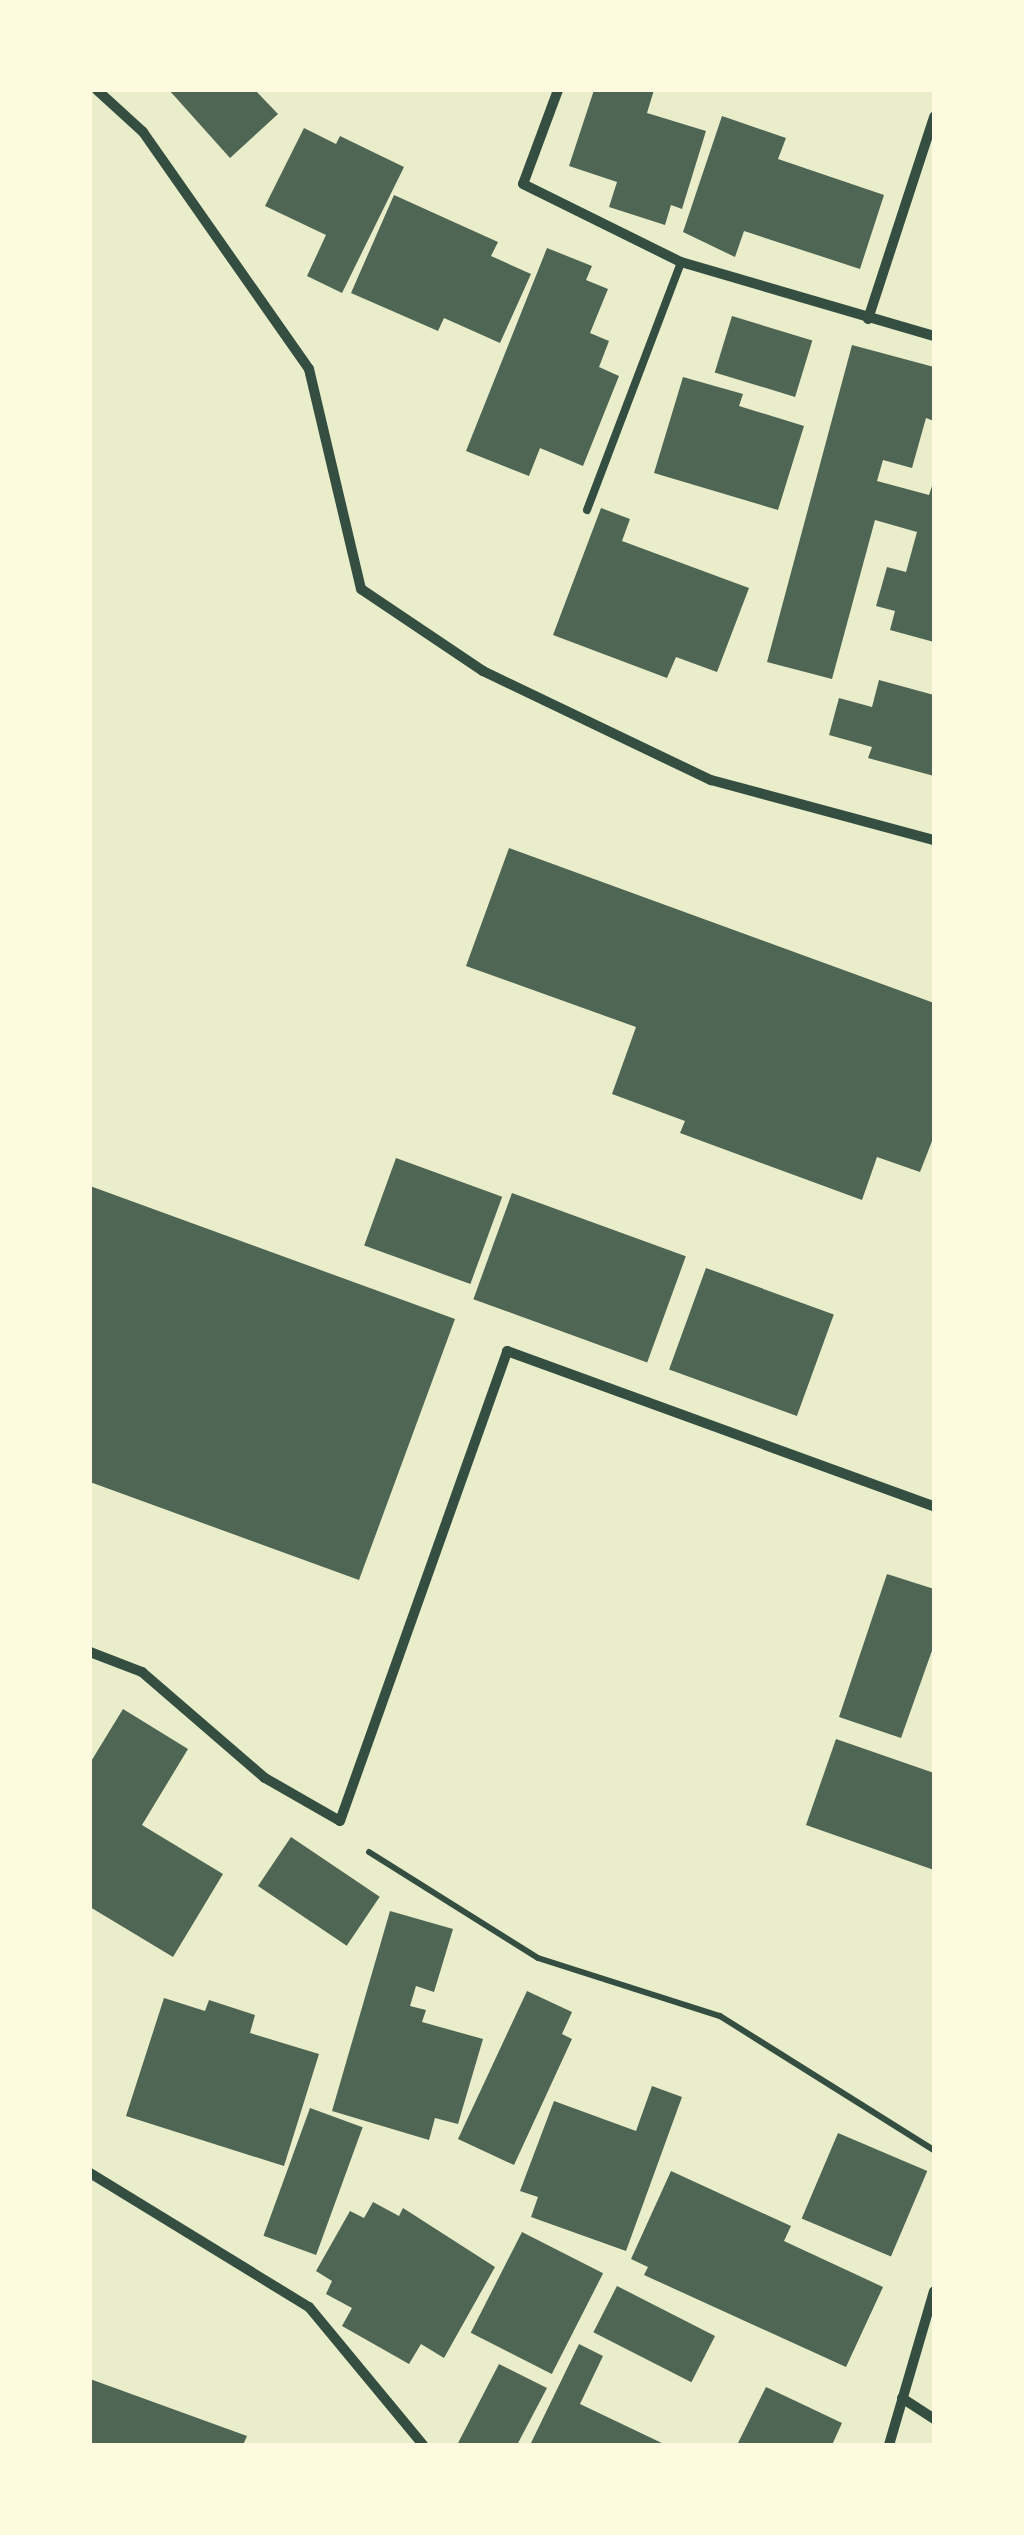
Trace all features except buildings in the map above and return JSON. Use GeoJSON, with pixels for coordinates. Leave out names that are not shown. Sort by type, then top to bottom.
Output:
{"type":"FeatureCollection","features":[{"type":"Feature","properties":{"kind":"street"},"geometry":{"type":"LineString","coordinates":[[97,90],[143,132],[309,369],[360,588],[483,671],[711,780],[934,840]]}},
{"type":"Feature","properties":{"kind":"street"},"geometry":{"type":"LineString","coordinates":[[558,90],[523,184],[680,262],[934,336]]}},
{"type":"Feature","properties":{"kind":"street"},"geometry":{"type":"LineString","coordinates":[[868,319],[934,118]]}},
{"type":"Feature","properties":{"kind":"street"},"geometry":{"type":"LineString","coordinates":[[90,1652],[142,1672],[265,1778],[340,1821],[506,1352],[934,1506]]}},
{"type":"Feature","properties":{"kind":"street"},"geometry":{"type":"LineString","coordinates":[[90,2173],[309,2306],[423,2445]]}},
{"type":"Feature","properties":{"kind":"street"},"geometry":{"type":"LineString","coordinates":[[889,2445],[934,2291]]}},
{"type":"Feature","properties":{"kind":"street"},"geometry":{"type":"LineString","coordinates":[[902,2398],[934,2419]]}},
{"type":"Feature","properties":{"kind":"lane"},"geometry":{"type":"LineString","coordinates":[[586,510],[680,262]]}},
{"type":"Feature","properties":{"kind":"path"},"geometry":{"type":"LineString","coordinates":[[340,1821],[371,1854],[478,1926],[538,1958],[720,2016],[934,2150]]}}]}
